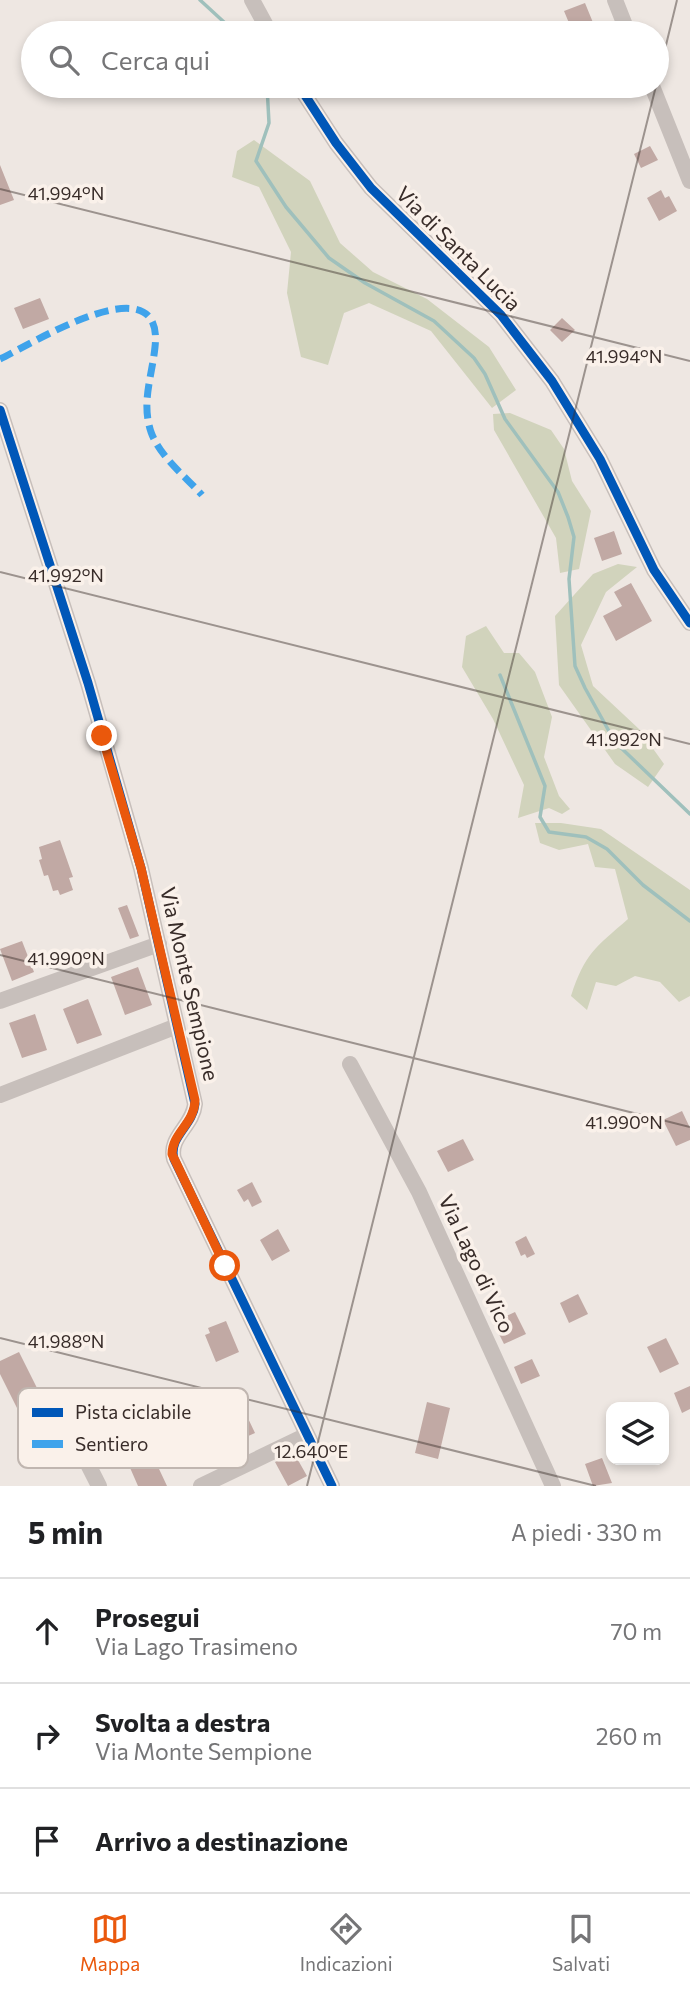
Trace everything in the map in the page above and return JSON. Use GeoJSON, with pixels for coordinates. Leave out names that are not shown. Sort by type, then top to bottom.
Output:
{"type":"FeatureCollection","features":[{"type":"Feature","properties":{"kind":"street"},"geometry":{"type":"LineString","coordinates":[[251,0],[263,21]]}},
{"type":"Feature","properties":{"kind":"street"},"geometry":{"type":"LineString","coordinates":[[615,0],[623,21]]}},
{"type":"Feature","properties":{"kind":"street","name":"Via di Santa Lucia"},"geometry":{"type":"LineString","coordinates":[[307,98],[331,136],[371,188],[485,298],[546,372],[594,449],[654,570],[690,623]]}},
{"type":"Feature","properties":{"kind":"street"},"geometry":{"type":"LineString","coordinates":[[657,98],[690,181]]}},
{"type":"Feature","properties":{"kind":"street","name":"Via Monte Sempione"},"geometry":{"type":"LineString","coordinates":[[0,410],[88,683],[159,944],[195,1100],[193,1115],[173,1143],[174,1159],[332,1486]]}},
{"type":"Feature","properties":{"kind":"street"},"geometry":{"type":"LineString","coordinates":[[0,1001],[159,944]]}},
{"type":"Feature","properties":{"kind":"street"},"geometry":{"type":"LineString","coordinates":[[0,1096],[177,1026]]}},
{"type":"Feature","properties":{"kind":"street","name":"Via Lago di Vico"},"geometry":{"type":"LineString","coordinates":[[349,1065],[419,1192],[553,1486]]}},
{"type":"Feature","properties":{"kind":"street"},"geometry":{"type":"LineString","coordinates":[[248,1463],[307,1435]]}},
{"type":"Feature","properties":{"kind":"street"},"geometry":{"type":"LineString","coordinates":[[90,1468],[99,1486]]}},
{"type":"Feature","properties":{"kind":"street"},"geometry":{"type":"LineString","coordinates":[[201,1486],[238,1468]]}},
{"type":"Feature","properties":{"kind":"green space"},"geometry":{"type":"Polygon","coordinates":[[[254,140],[310,181],[340,243],[373,272],[427,299],[489,347],[516,390],[492,408],[431,331],[369,303],[344,313],[328,365],[301,357],[287,293],[291,252],[259,187],[232,177],[237,151],[254,140]]]}},
{"type":"Feature","properties":{"kind":"green space"},"geometry":{"type":"Polygon","coordinates":[[[510,413],[551,430],[564,449],[572,481],[591,511],[579,569],[560,573],[556,538],[494,430],[493,414],[510,413]]]}},
{"type":"Feature","properties":{"kind":"green space"},"geometry":{"type":"Polygon","coordinates":[[[618,564],[637,567],[606,592],[581,645],[593,686],[639,729],[664,764],[648,787],[615,764],[559,685],[555,616],[593,574],[618,564]]]}},
{"type":"Feature","properties":{"kind":"green space"},"geometry":{"type":"Polygon","coordinates":[[[486,626],[504,653],[519,653],[535,672],[552,717],[544,757],[559,796],[570,809],[562,814],[549,808],[518,818],[524,785],[493,719],[462,667],[466,636],[486,626]]]}},
{"type":"Feature","properties":{"kind":"green space"},"geometry":{"type":"Polygon","coordinates":[[[535,823],[561,823],[601,829],[690,890],[690,996],[679,1002],[660,982],[635,976],[616,986],[596,982],[587,1010],[571,996],[586,960],[628,919],[615,869],[595,867],[588,844],[559,850],[540,843],[535,823]]]}},
{"type":"Feature","properties":{"kind":"building"},"geometry":{"type":"Polygon","coordinates":[[[585,3],[592,21],[568,21],[564,11],[585,3]]]}},
{"type":"Feature","properties":{"kind":"building"},"geometry":{"type":"Polygon","coordinates":[[[650,146],[658,160],[641,168],[634,154],[650,146]]]}},
{"type":"Feature","properties":{"kind":"building"},"geometry":{"type":"Polygon","coordinates":[[[0,165],[14,200],[0,205],[0,165]]]}},
{"type":"Feature","properties":{"kind":"building"},"geometry":{"type":"Polygon","coordinates":[[[661,190],[665,198],[669,196],[677,211],[659,221],[647,198],[661,190]]]}},
{"type":"Feature","properties":{"kind":"building"},"geometry":{"type":"Polygon","coordinates":[[[40,298],[49,319],[23,329],[14,308],[40,298]]]}},
{"type":"Feature","properties":{"kind":"building"},"geometry":{"type":"Polygon","coordinates":[[[562,318],[575,330],[562,342],[550,330],[562,318]]]}},
{"type":"Feature","properties":{"kind":"building"},"geometry":{"type":"Polygon","coordinates":[[[614,531],[622,554],[602,561],[594,538],[614,531]]]}},
{"type":"Feature","properties":{"kind":"building"},"geometry":{"type":"Polygon","coordinates":[[[631,583],[652,621],[616,641],[603,616],[622,606],[614,592],[631,583]]]}},
{"type":"Feature","properties":{"kind":"building"},"geometry":{"type":"Polygon","coordinates":[[[60,840],[73,877],[69,878],[73,890],[60,895],[58,890],[53,891],[48,875],[44,876],[39,860],[42,859],[39,847],[60,840]]]}},
{"type":"Feature","properties":{"kind":"building"},"geometry":{"type":"Polygon","coordinates":[[[127,905],[139,936],[130,939],[118,908],[127,905]]]}},
{"type":"Feature","properties":{"kind":"building"},"geometry":{"type":"Polygon","coordinates":[[[22,941],[34,972],[12,981],[0,949],[22,941]]]}},
{"type":"Feature","properties":{"kind":"building"},"geometry":{"type":"Polygon","coordinates":[[[138,967],[152,1005],[125,1015],[111,977],[138,967]]]}},
{"type":"Feature","properties":{"kind":"building"},"geometry":{"type":"Polygon","coordinates":[[[88,999],[102,1035],[77,1044],[63,1009],[88,999]]]}},
{"type":"Feature","properties":{"kind":"building"},"geometry":{"type":"Polygon","coordinates":[[[35,1014],[47,1050],[22,1058],[9,1023],[35,1014]]]}},
{"type":"Feature","properties":{"kind":"building"},"geometry":{"type":"Polygon","coordinates":[[[682,1111],[690,1128],[690,1140],[676,1146],[663,1120],[682,1111]]]}},
{"type":"Feature","properties":{"kind":"building"},"geometry":{"type":"Polygon","coordinates":[[[463,1139],[474,1160],[448,1172],[437,1151],[463,1139]]]}},
{"type":"Feature","properties":{"kind":"building"},"geometry":{"type":"Polygon","coordinates":[[[252,1182],[262,1202],[252,1207],[248,1199],[244,1202],[237,1190],[252,1182]]]}},
{"type":"Feature","properties":{"kind":"building"},"geometry":{"type":"Polygon","coordinates":[[[278,1229],[290,1251],[272,1261],[260,1240],[278,1229]]]}},
{"type":"Feature","properties":{"kind":"building"},"geometry":{"type":"Polygon","coordinates":[[[526,1236],[535,1254],[527,1258],[525,1254],[521,1256],[515,1242],[526,1236]]]}},
{"type":"Feature","properties":{"kind":"building"},"geometry":{"type":"Polygon","coordinates":[[[578,1294],[588,1314],[569,1323],[560,1303],[578,1294]]]}},
{"type":"Feature","properties":{"kind":"building"},"geometry":{"type":"Polygon","coordinates":[[[515,1312],[526,1334],[504,1344],[493,1322],[515,1312]]]}},
{"type":"Feature","properties":{"kind":"building"},"geometry":{"type":"Polygon","coordinates":[[[226,1321],[239,1352],[216,1362],[205,1335],[210,1333],[208,1328],[226,1321]]]}},
{"type":"Feature","properties":{"kind":"building"},"geometry":{"type":"Polygon","coordinates":[[[666,1338],[679,1364],[660,1373],[647,1347],[666,1338]]]}},
{"type":"Feature","properties":{"kind":"building"},"geometry":{"type":"Polygon","coordinates":[[[19,1352],[37,1388],[18,1388],[18,1410],[0,1374],[0,1361],[19,1352]]]}},
{"type":"Feature","properties":{"kind":"building"},"geometry":{"type":"Polygon","coordinates":[[[532,1359],[540,1376],[521,1384],[514,1367],[532,1359]]]}},
{"type":"Feature","properties":{"kind":"building"},"geometry":{"type":"Polygon","coordinates":[[[690,1386],[690,1409],[682,1413],[674,1393],[690,1386]]]}},
{"type":"Feature","properties":{"kind":"building"},"geometry":{"type":"Polygon","coordinates":[[[427,1402],[450,1408],[438,1459],[415,1453],[427,1402]]]}},
{"type":"Feature","properties":{"kind":"building"},"geometry":{"type":"Polygon","coordinates":[[[248,1418],[255,1433],[248,1436],[248,1418]]]}},
{"type":"Feature","properties":{"kind":"building"},"geometry":{"type":"Polygon","coordinates":[[[294,1453],[307,1476],[288,1486],[275,1462],[294,1453]]]}},
{"type":"Feature","properties":{"kind":"building"},"geometry":{"type":"Polygon","coordinates":[[[602,1458],[612,1483],[593,1486],[585,1464],[602,1458]]]}},
{"type":"Feature","properties":{"kind":"building"},"geometry":{"type":"Polygon","coordinates":[[[130,1468],[159,1468],[167,1486],[138,1486],[130,1468]]]}},
{"type":"Feature","properties":{"kind":"waterway"},"geometry":{"type":"LineString","coordinates":[[200,0],[223,21]]}},
{"type":"Feature","properties":{"kind":"waterway"},"geometry":{"type":"LineString","coordinates":[[268,98],[269,123],[256,161],[286,207],[329,258],[365,283],[434,321],[474,358],[485,374],[505,419],[558,492],[574,537],[569,579],[575,666],[615,742],[690,814]]}},
{"type":"Feature","properties":{"kind":"waterway"},"geometry":{"type":"LineString","coordinates":[[500,675],[545,786],[540,817],[549,832],[586,837],[607,849],[643,885],[690,921]]}},
{"type":"Feature","properties":{"kind":"marked path"},"geometry":{"type":"LineString","coordinates":[[0,359],[92,315],[118,309],[139,310],[152,322],[155,347],[147,400],[151,432],[167,458],[202,495]]}},
{"type":"Feature","properties":{"kind":"cycle path"},"geometry":{"type":"LineString","coordinates":[[307,98],[336,143],[371,188],[501,315],[552,381],[600,459],[654,570],[690,623]]}},
{"type":"Feature","properties":{"kind":"cycle path"},"geometry":{"type":"LineString","coordinates":[[0,410],[88,683],[141,868],[195,1104],[190,1119],[174,1144],[174,1159],[332,1486]]}},
{"type":"Feature","properties":{"kind":"route"},"geometry":{"type":"LineString","coordinates":[[102,736],[141,868],[195,1100],[193,1115],[173,1143],[172,1154],[225,1266]]}}]}
